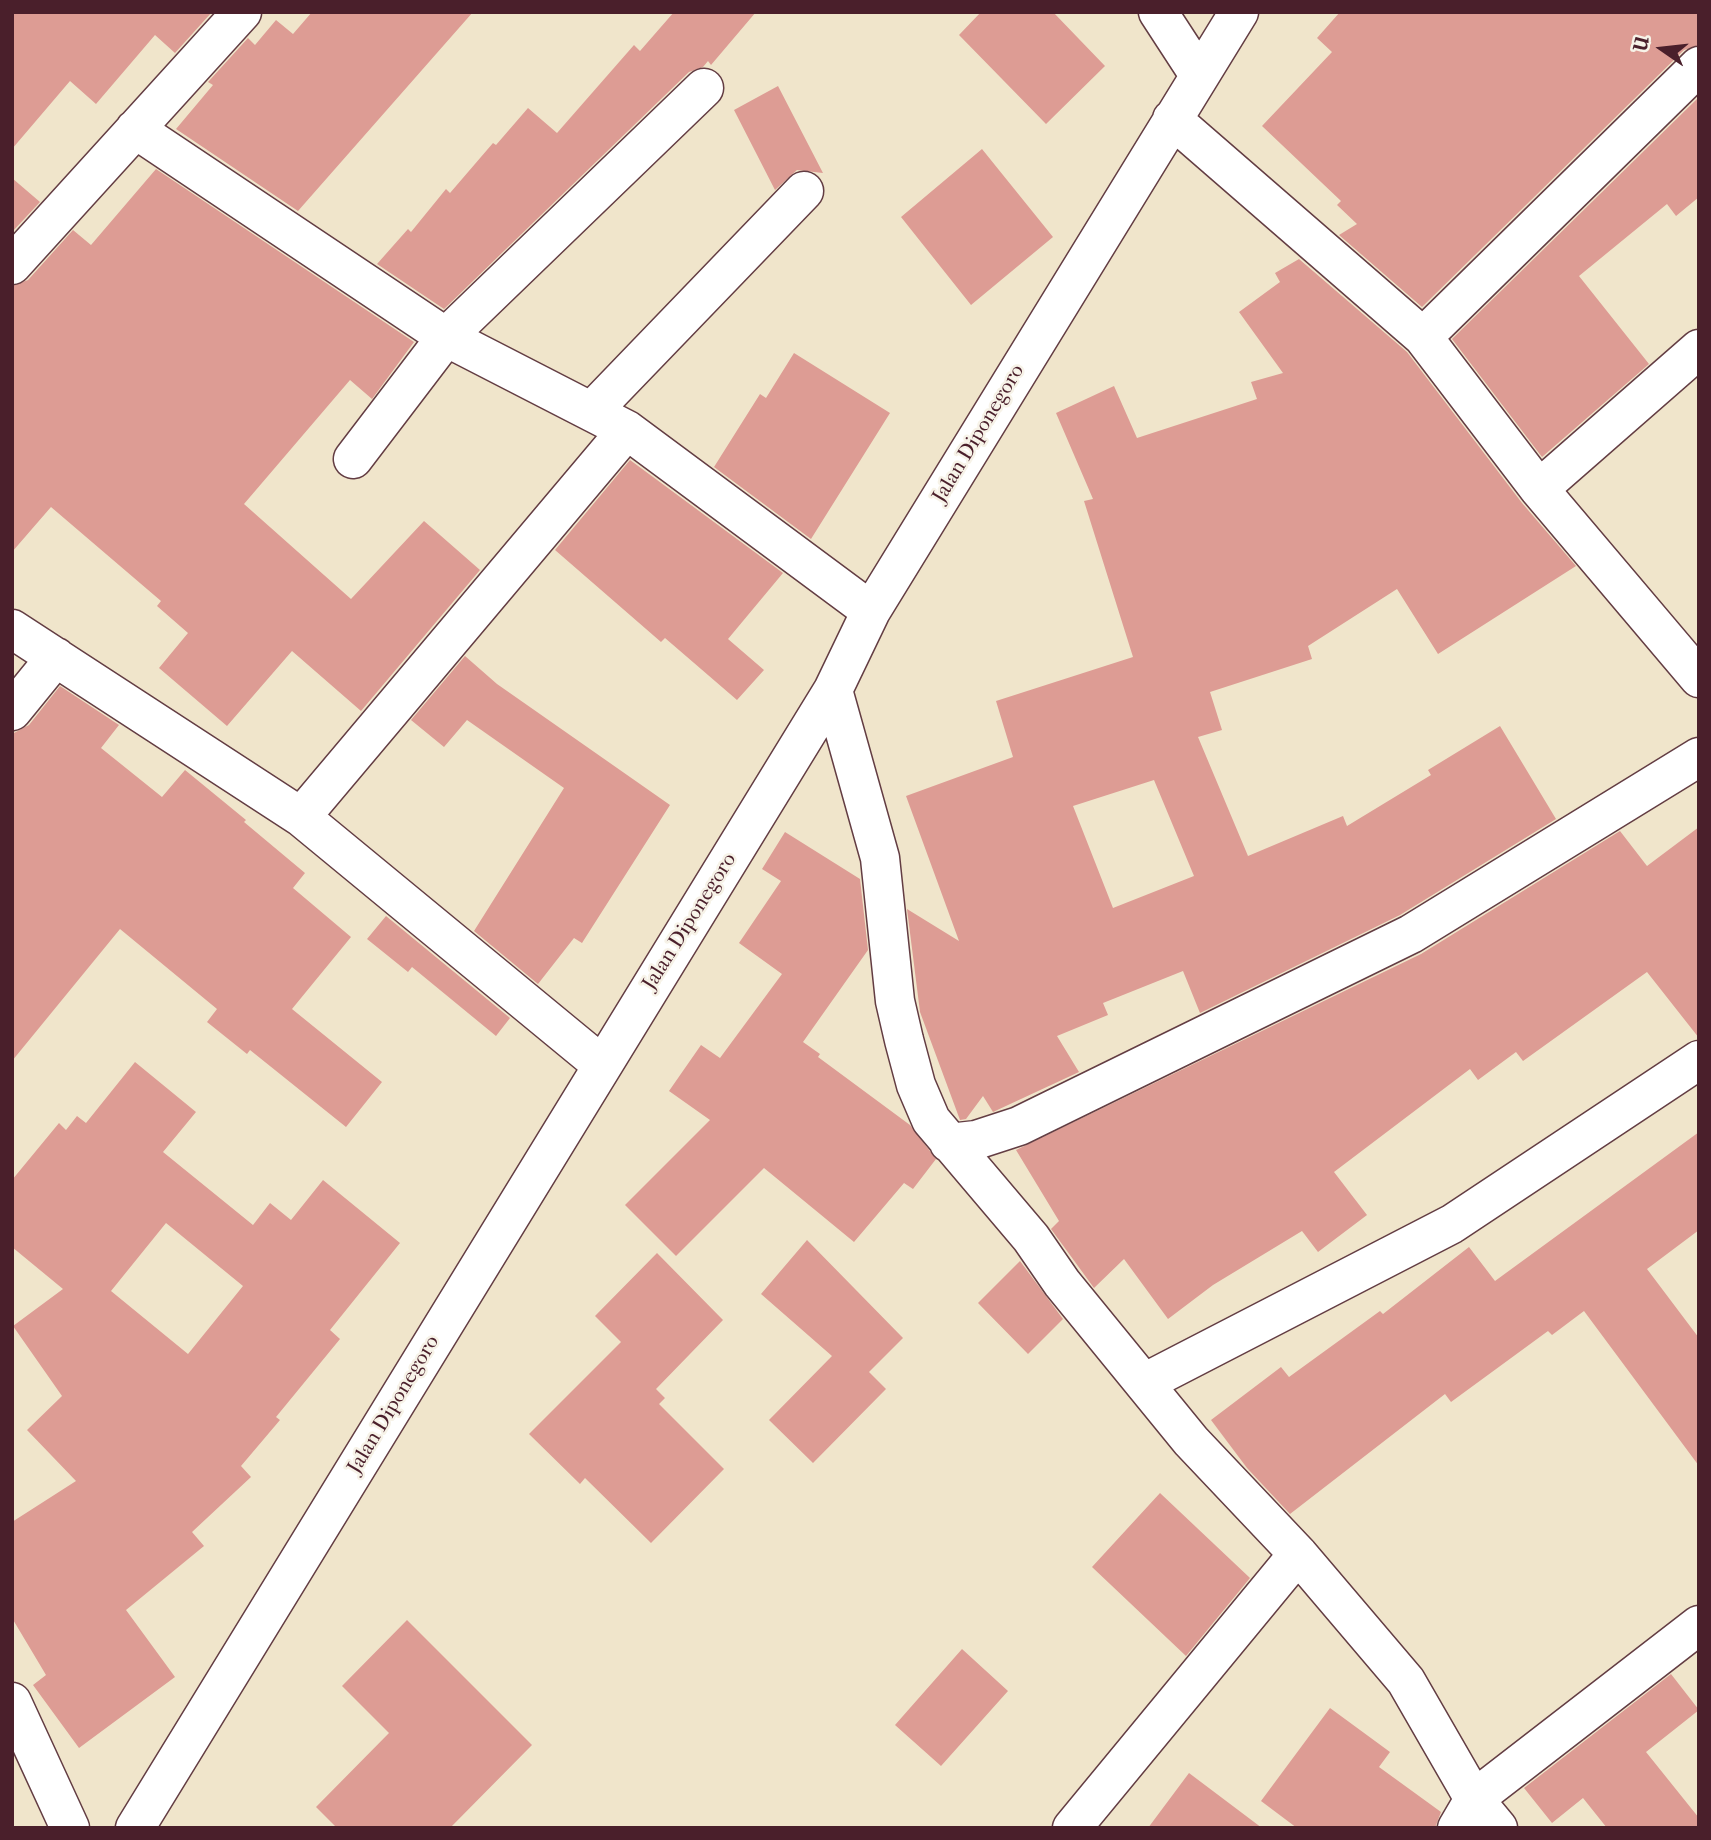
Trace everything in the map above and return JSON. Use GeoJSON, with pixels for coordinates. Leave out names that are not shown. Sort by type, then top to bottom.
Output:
{"type":"FeatureCollection","features":[{"type":"Feature","properties":{"kind":"street"},"geometry":{"type":"LineString","coordinates":[[12,265],[242,12]]}},
{"type":"Feature","properties":{"kind":"street"},"geometry":{"type":"LineString","coordinates":[[1158,12],[1199,75]]}},
{"type":"Feature","properties":{"kind":"street","name":"Jalan Diponegoro"},"geometry":{"type":"LineString","coordinates":[[135,1828],[833,690],[870,611],[1239,12]]}},
{"type":"Feature","properties":{"kind":"street"},"geometry":{"type":"LineString","coordinates":[[1423,337],[1699,66]]}},
{"type":"Feature","properties":{"kind":"street"},"geometry":{"type":"LineString","coordinates":[[353,459],[446,337],[704,88]]}},
{"type":"Feature","properties":{"kind":"street"},"geometry":{"type":"LineString","coordinates":[[1172,119],[1423,337],[1539,489],[1699,678]]}},
{"type":"Feature","properties":{"kind":"street"},"geometry":{"type":"LineString","coordinates":[[135,129],[446,337],[627,430],[870,611]]}},
{"type":"Feature","properties":{"kind":"street"},"geometry":{"type":"LineString","coordinates":[[592,411],[804,191]]}},
{"type":"Feature","properties":{"kind":"street"},"geometry":{"type":"LineString","coordinates":[[1539,489],[1699,349]]}},
{"type":"Feature","properties":{"kind":"street"},"geometry":{"type":"LineString","coordinates":[[301,817],[627,430]]}},
{"type":"Feature","properties":{"kind":"street"},"geometry":{"type":"LineString","coordinates":[[12,629],[301,817],[602,1065]]}},
{"type":"Feature","properties":{"kind":"street"},"geometry":{"type":"LineString","coordinates":[[12,710],[56,657]]}},
{"type":"Feature","properties":{"kind":"street"},"geometry":{"type":"LineString","coordinates":[[833,690],[880,858],[895,1001],[916,1085],[931,1120],[1031,1237],[1062,1283],[1191,1441],[1298,1554],[1406,1681],[1465,1813],[1498,1828]]}},
{"type":"Feature","properties":{"kind":"street"},"geometry":{"type":"LineString","coordinates":[[949,1143],[976,1140],[1019,1126],[1411,934],[1699,757]]}},
{"type":"Feature","properties":{"kind":"street"},"geometry":{"type":"LineString","coordinates":[[1143,1383],[1452,1224],[1699,1060]]}},
{"type":"Feature","properties":{"kind":"street"},"geometry":{"type":"LineString","coordinates":[[1072,1828],[1298,1554]]}},
{"type":"Feature","properties":{"kind":"street"},"geometry":{"type":"LineString","coordinates":[[1465,1813],[1699,1625]]}},
{"type":"Feature","properties":{"kind":"street"},"geometry":{"type":"LineString","coordinates":[[12,1702],[70,1828]]}},
{"type":"Feature","properties":{"kind":"building"},"geometry":{"type":"Polygon","coordinates":[[[12,12],[212,12],[175,53],[155,35],[96,104],[70,81],[12,149],[12,12]]]}},
{"type":"Feature","properties":{"kind":"building"},"geometry":{"type":"Polygon","coordinates":[[[312,12],[473,12],[298,211],[176,129],[213,85],[208,82],[248,38],[255,45],[276,20],[293,34],[312,12]]]}},
{"type":"Feature","properties":{"kind":"building"},"geometry":{"type":"Polygon","coordinates":[[[674,12],[756,12],[711,65],[708,61],[703,67],[689,72],[444,309],[377,264],[408,229],[411,232],[446,189],[450,193],[493,143],[496,145],[528,108],[557,133],[634,45],[640,51],[674,12]]]}},
{"type":"Feature","properties":{"kind":"building"},"geometry":{"type":"Polygon","coordinates":[[[981,12],[1053,12],[1105,66],[1046,124],[959,35],[981,12]]]}},
{"type":"Feature","properties":{"kind":"building"},"geometry":{"type":"Polygon","coordinates":[[[1340,12],[1699,12],[1699,45],[1684,50],[1422,307],[1339,235],[1357,224],[1337,205],[1341,201],[1262,126],[1332,52],[1317,38],[1340,12]]]}},
{"type":"Feature","properties":{"kind":"building"},"geometry":{"type":"Polygon","coordinates":[[[778,86],[823,173],[797,170],[775,190],[734,110],[778,86]]]}},
{"type":"Feature","properties":{"kind":"building"},"geometry":{"type":"Polygon","coordinates":[[[1699,97],[1699,197],[1676,216],[1667,204],[1579,276],[1649,364],[1542,457],[1452,339],[1699,97]]]}},
{"type":"Feature","properties":{"kind":"building"},"geometry":{"type":"Polygon","coordinates":[[[982,149],[1053,237],[971,305],[901,217],[982,149]]]}},
{"type":"Feature","properties":{"kind":"building"},"geometry":{"type":"Polygon","coordinates":[[[156,169],[414,342],[372,399],[350,380],[244,504],[351,599],[424,521],[480,570],[361,711],[292,651],[227,726],[159,668],[188,633],[157,606],[161,601],[51,507],[12,552],[12,286],[28,280],[73,230],[91,245],[156,169]]]}},
{"type":"Feature","properties":{"kind":"building"},"geometry":{"type":"Polygon","coordinates":[[[12,178],[40,202],[12,232],[12,178]]]}},
{"type":"Feature","properties":{"kind":"building"},"geometry":{"type":"Polygon","coordinates":[[[1299,259],[1407,352],[1522,503],[1576,566],[1438,654],[1397,589],[1308,646],[1312,659],[1210,692],[1222,730],[1198,737],[1248,856],[1343,816],[1347,826],[1431,775],[1428,770],[1500,726],[1556,819],[1400,915],[1200,1013],[1183,971],[1103,1003],[1108,1015],[1057,1036],[1079,1072],[993,1112],[983,1096],[966,1119],[960,1120],[920,1012],[907,909],[959,941],[906,796],[1013,757],[996,701],[1133,657],[1084,501],[1093,499],[1056,413],[1114,386],[1137,438],[1257,399],[1251,382],[1283,373],[1239,312],[1280,282],[1275,273],[1299,259]],[[1154,780],[1073,806],[1113,908],[1194,876],[1154,780]]]}},
{"type":"Feature","properties":{"kind":"building"},"geometry":{"type":"Polygon","coordinates":[[[794,353],[890,413],[811,539],[714,467],[760,394],[766,398],[794,353]]]}},
{"type":"Feature","properties":{"kind":"building"},"geometry":{"type":"Polygon","coordinates":[[[630,460],[783,573],[728,639],[764,670],[737,700],[665,638],[661,642],[555,550],[630,460]]]}},
{"type":"Feature","properties":{"kind":"building"},"geometry":{"type":"Polygon","coordinates":[[[465,656],[497,684],[670,805],[582,943],[574,938],[538,984],[474,931],[564,788],[467,720],[444,747],[411,720],[465,656]]]}},
{"type":"Feature","properties":{"kind":"building"},"geometry":{"type":"Polygon","coordinates":[[[60,686],[119,725],[101,748],[162,797],[185,770],[305,873],[293,888],[351,937],[292,1009],[382,1082],[346,1127],[250,1050],[247,1054],[207,1022],[217,1009],[120,929],[12,1061],[12,734],[29,725],[60,686]]]}},
{"type":"Feature","properties":{"kind":"building"},"geometry":{"type":"Polygon","coordinates":[[[1699,827],[1699,1038],[1647,972],[1523,1061],[1516,1052],[1478,1080],[1470,1069],[1334,1172],[1367,1215],[1318,1252],[1302,1231],[1213,1285],[1168,1319],[1124,1259],[1094,1288],[1051,1229],[1059,1221],[1016,1150],[1421,954],[1620,831],[1647,866],[1699,827]]]}},
{"type":"Feature","properties":{"kind":"building"},"geometry":{"type":"Polygon","coordinates":[[[785,832],[860,879],[868,950],[803,1042],[820,1054],[818,1057],[910,1125],[936,1159],[913,1189],[904,1183],[854,1242],[764,1168],[676,1256],[625,1205],[710,1120],[669,1091],[701,1045],[720,1058],[782,974],[739,943],[781,881],[762,869],[785,832]]]}},
{"type":"Feature","properties":{"kind":"building"},"geometry":{"type":"Polygon","coordinates":[[[386,916],[510,1018],[496,1036],[412,967],[408,972],[367,939],[386,916]]]}},
{"type":"Feature","properties":{"kind":"building"},"geometry":{"type":"Polygon","coordinates":[[[135,1062],[196,1112],[163,1152],[253,1225],[270,1203],[291,1220],[323,1180],[400,1243],[330,1330],[340,1339],[276,1417],[280,1420],[241,1466],[251,1477],[192,1532],[204,1546],[126,1610],[175,1677],[79,1748],[33,1685],[46,1675],[12,1618],[12,1522],[76,1481],[27,1430],[62,1396],[13,1326],[63,1289],[12,1247],[12,1180],[59,1123],[66,1130],[77,1116],[86,1123],[135,1062]],[[166,1223],[111,1291],[188,1354],[243,1286],[166,1223]]]}},
{"type":"Feature","properties":{"kind":"building"},"geometry":{"type":"Polygon","coordinates":[[[1699,1132],[1699,1230],[1647,1269],[1699,1338],[1699,1466],[1584,1311],[1552,1335],[1548,1331],[1451,1402],[1445,1394],[1290,1514],[1247,1468],[1211,1420],[1281,1367],[1289,1377],[1380,1311],[1383,1314],[1469,1247],[1495,1281],[1699,1132]]]}},
{"type":"Feature","properties":{"kind":"building"},"geometry":{"type":"Polygon","coordinates":[[[807,1240],[903,1338],[869,1372],[886,1389],[813,1463],[769,1420],[832,1356],[761,1294],[807,1240]]]}},
{"type":"Feature","properties":{"kind":"building"},"geometry":{"type":"Polygon","coordinates":[[[657,1253],[723,1320],[656,1389],[665,1398],[659,1404],[724,1469],[651,1543],[585,1478],[580,1484],[529,1434],[621,1342],[595,1316],[657,1253]]]}},
{"type":"Feature","properties":{"kind":"building"},"geometry":{"type":"Polygon","coordinates":[[[1020,1261],[1063,1319],[1028,1354],[978,1303],[1020,1261]]]}},
{"type":"Feature","properties":{"kind":"building"},"geometry":{"type":"Polygon","coordinates":[[[1160,1493],[1250,1578],[1186,1656],[1092,1567],[1160,1493]]]}},
{"type":"Feature","properties":{"kind":"building"},"geometry":{"type":"Polygon","coordinates":[[[407,1620],[532,1745],[450,1828],[337,1828],[316,1807],[389,1733],[342,1686],[407,1620]]]}},
{"type":"Feature","properties":{"kind":"building"},"geometry":{"type":"Polygon","coordinates":[[[962,1649],[1008,1691],[941,1766],[895,1725],[962,1649]]]}},
{"type":"Feature","properties":{"kind":"building"},"geometry":{"type":"Polygon","coordinates":[[[1671,1674],[1699,1710],[1646,1752],[1699,1818],[1699,1828],[1607,1828],[1583,1798],[1552,1823],[1524,1788],[1671,1674]]]}},
{"type":"Feature","properties":{"kind":"building"},"geometry":{"type":"Polygon","coordinates":[[[1330,1708],[1390,1752],[1379,1767],[1441,1812],[1435,1828],[1297,1828],[1261,1801],[1330,1708]]]}},
{"type":"Feature","properties":{"kind":"building"},"geometry":{"type":"Polygon","coordinates":[[[1189,1773],[1262,1828],[1148,1828],[1189,1773]]]}}]}
